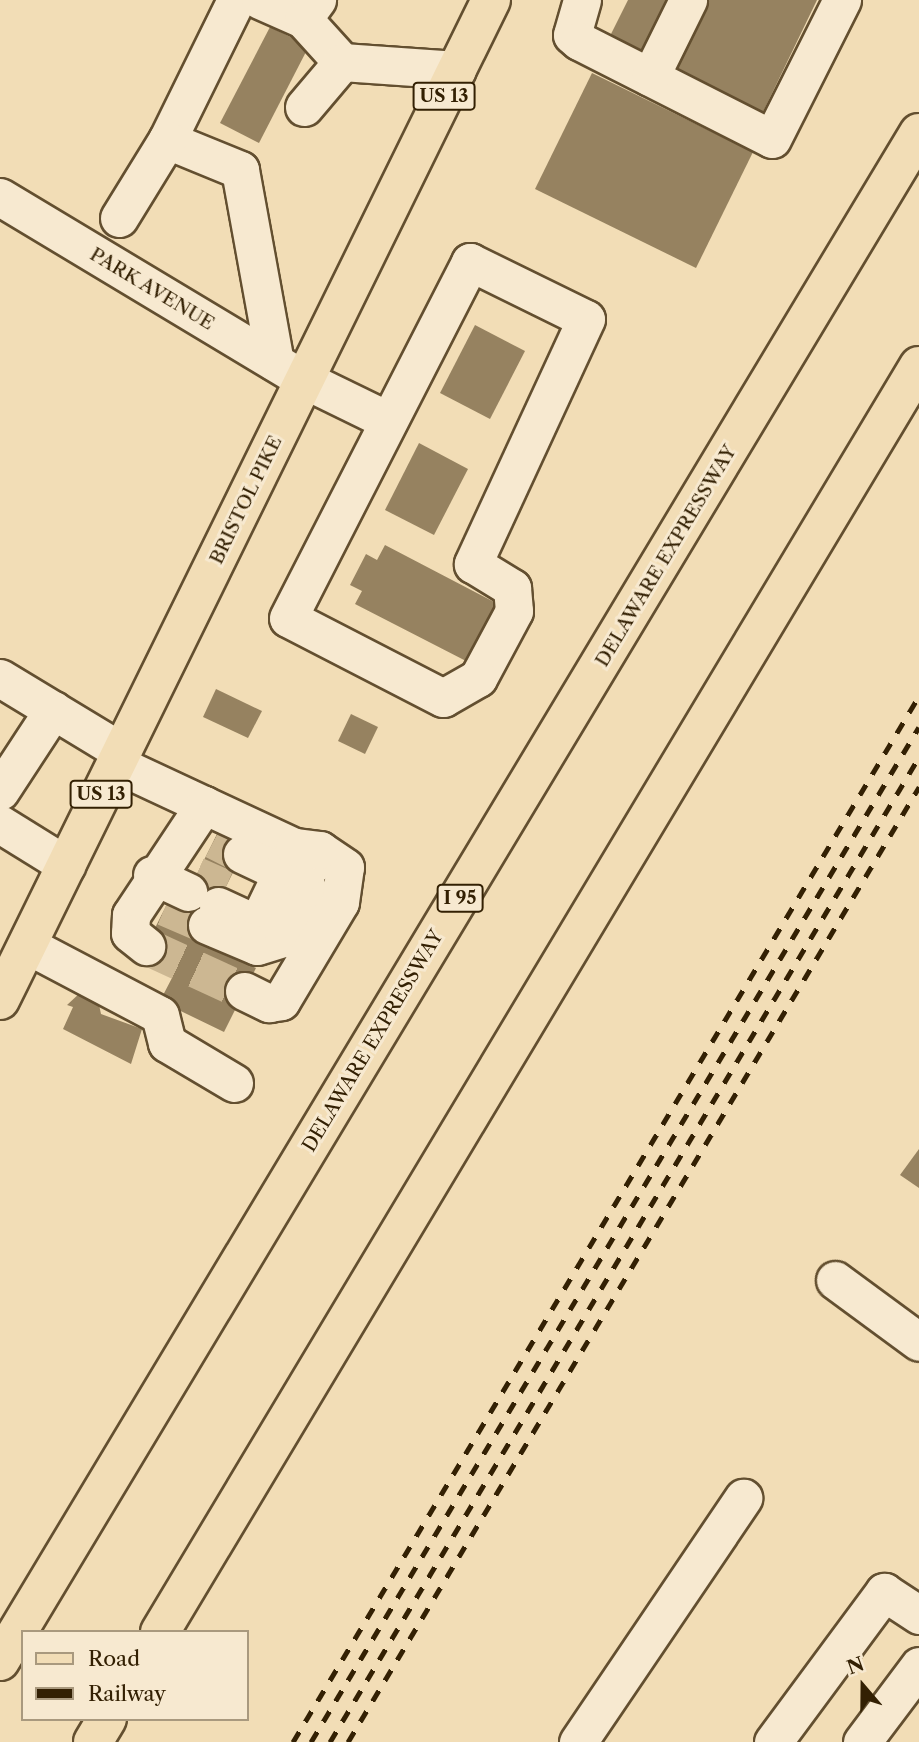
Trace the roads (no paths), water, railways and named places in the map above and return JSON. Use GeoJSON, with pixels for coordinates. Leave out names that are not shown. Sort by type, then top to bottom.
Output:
{"type":"FeatureCollection","features":[{"type":"Feature","properties":{"kind":"main road","name":"BRISTOL PIKE"},"geometry":{"type":"LineString","coordinates":[[0,1000],[15,953],[66,865],[119,758],[290,371],[457,70],[490,0]]}},
{"type":"Feature","properties":{"kind":"main road","name":"DELAWARE EXPRESSWAY"},"geometry":{"type":"LineString","coordinates":[[0,1661],[919,133]]}},
{"type":"Feature","properties":{"kind":"main road"},"geometry":{"type":"LineString","coordinates":[[161,1630],[919,366]]}},
{"type":"Feature","properties":{"kind":"main road"},"geometry":{"type":"LineString","coordinates":[[93,1742],[106,1721]]}},
{"type":"Feature","properties":{"kind":"street"},"geometry":{"type":"LineString","coordinates":[[119,218],[167,140],[236,0]]}},
{"type":"Feature","properties":{"kind":"street"},"geometry":{"type":"LineString","coordinates":[[260,0],[310,9],[342,62]]}},
{"type":"Feature","properties":{"kind":"street"},"geometry":{"type":"LineString","coordinates":[[582,0],[572,35],[772,139],[842,0]]}},
{"type":"Feature","properties":{"kind":"street"},"geometry":{"type":"LineString","coordinates":[[650,77],[688,0]]}},
{"type":"Feature","properties":{"kind":"street"},"geometry":{"type":"LineString","coordinates":[[342,62],[457,70]]}},
{"type":"Feature","properties":{"kind":"street"},"geometry":{"type":"LineString","coordinates":[[304,107],[342,62]]}},
{"type":"Feature","properties":{"kind":"street"},"geometry":{"type":"LineString","coordinates":[[167,140],[240,170],[290,371]]}},
{"type":"Feature","properties":{"kind":"street","name":"PARK AVENUE"},"geometry":{"type":"LineString","coordinates":[[0,197],[290,371],[387,420]]}},
{"type":"Feature","properties":{"kind":"street"},"geometry":{"type":"LineString","coordinates":[[470,262],[586,319],[473,564],[512,588],[514,611],[478,678],[456,695],[419,691],[288,618],[387,420],[470,262]]}},
{"type":"Feature","properties":{"kind":"street"},"geometry":{"type":"LineString","coordinates":[[0,678],[53,710],[119,758],[195,870],[257,946],[283,938],[307,888],[302,873],[280,876],[195,870],[128,925],[146,946]]}},
{"type":"Feature","properties":{"kind":"street"},"geometry":{"type":"LineString","coordinates":[[0,790],[53,710]]}},
{"type":"Feature","properties":{"kind":"street"},"geometry":{"type":"LineString","coordinates":[[0,824],[66,865]]}},
{"type":"Feature","properties":{"kind":"street"},"geometry":{"type":"LineString","coordinates":[[195,870],[280,876],[334,857],[347,881],[298,975],[274,1004],[244,991]]}},
{"type":"Feature","properties":{"kind":"street"},"geometry":{"type":"LineString","coordinates":[[195,870],[257,924],[280,876]]}},
{"type":"Feature","properties":{"kind":"street"},"geometry":{"type":"LineString","coordinates":[[15,953],[160,1015],[167,1044],[234,1083]]}},
{"type":"Feature","properties":{"kind":"street"},"geometry":{"type":"LineString","coordinates":[[835,1280],[919,1342]]}},
{"type":"Feature","properties":{"kind":"street"},"geometry":{"type":"LineString","coordinates":[[578,1742],[743,1498]]}},
{"type":"Feature","properties":{"kind":"street"},"geometry":{"type":"LineString","coordinates":[[773,1742],[884,1592],[919,1615]]}},
{"type":"Feature","properties":{"kind":"street"},"geometry":{"type":"LineString","coordinates":[[862,1742],[919,1666]]}},
{"type":"Feature","properties":{"kind":"tunnel"},"geometry":{"type":"LineString","coordinates":[[214,840],[242,854]]}},
{"type":"Feature","properties":{"kind":"tunnel"},"geometry":{"type":"LineString","coordinates":[[196,875],[225,888]]}},
{"type":"Feature","properties":{"kind":"tunnel"},"geometry":{"type":"LineString","coordinates":[[165,907],[207,925]]}},
{"type":"Feature","properties":{"kind":"tunnel"},"geometry":{"type":"LineString","coordinates":[[146,946],[244,991]]}},
{"type":"Feature","properties":{"kind":"railway"},"geometry":{"type":"LineString","coordinates":[[293,1742],[919,696]]}},
{"type":"Feature","properties":{"kind":"railway"},"geometry":{"type":"LineString","coordinates":[[311,1742],[919,727]]}},
{"type":"Feature","properties":{"kind":"railway"},"geometry":{"type":"LineString","coordinates":[[330,1742],[919,757]]}},
{"type":"Feature","properties":{"kind":"railway"},"geometry":{"type":"LineString","coordinates":[[348,1742],[919,787]]}}]}
